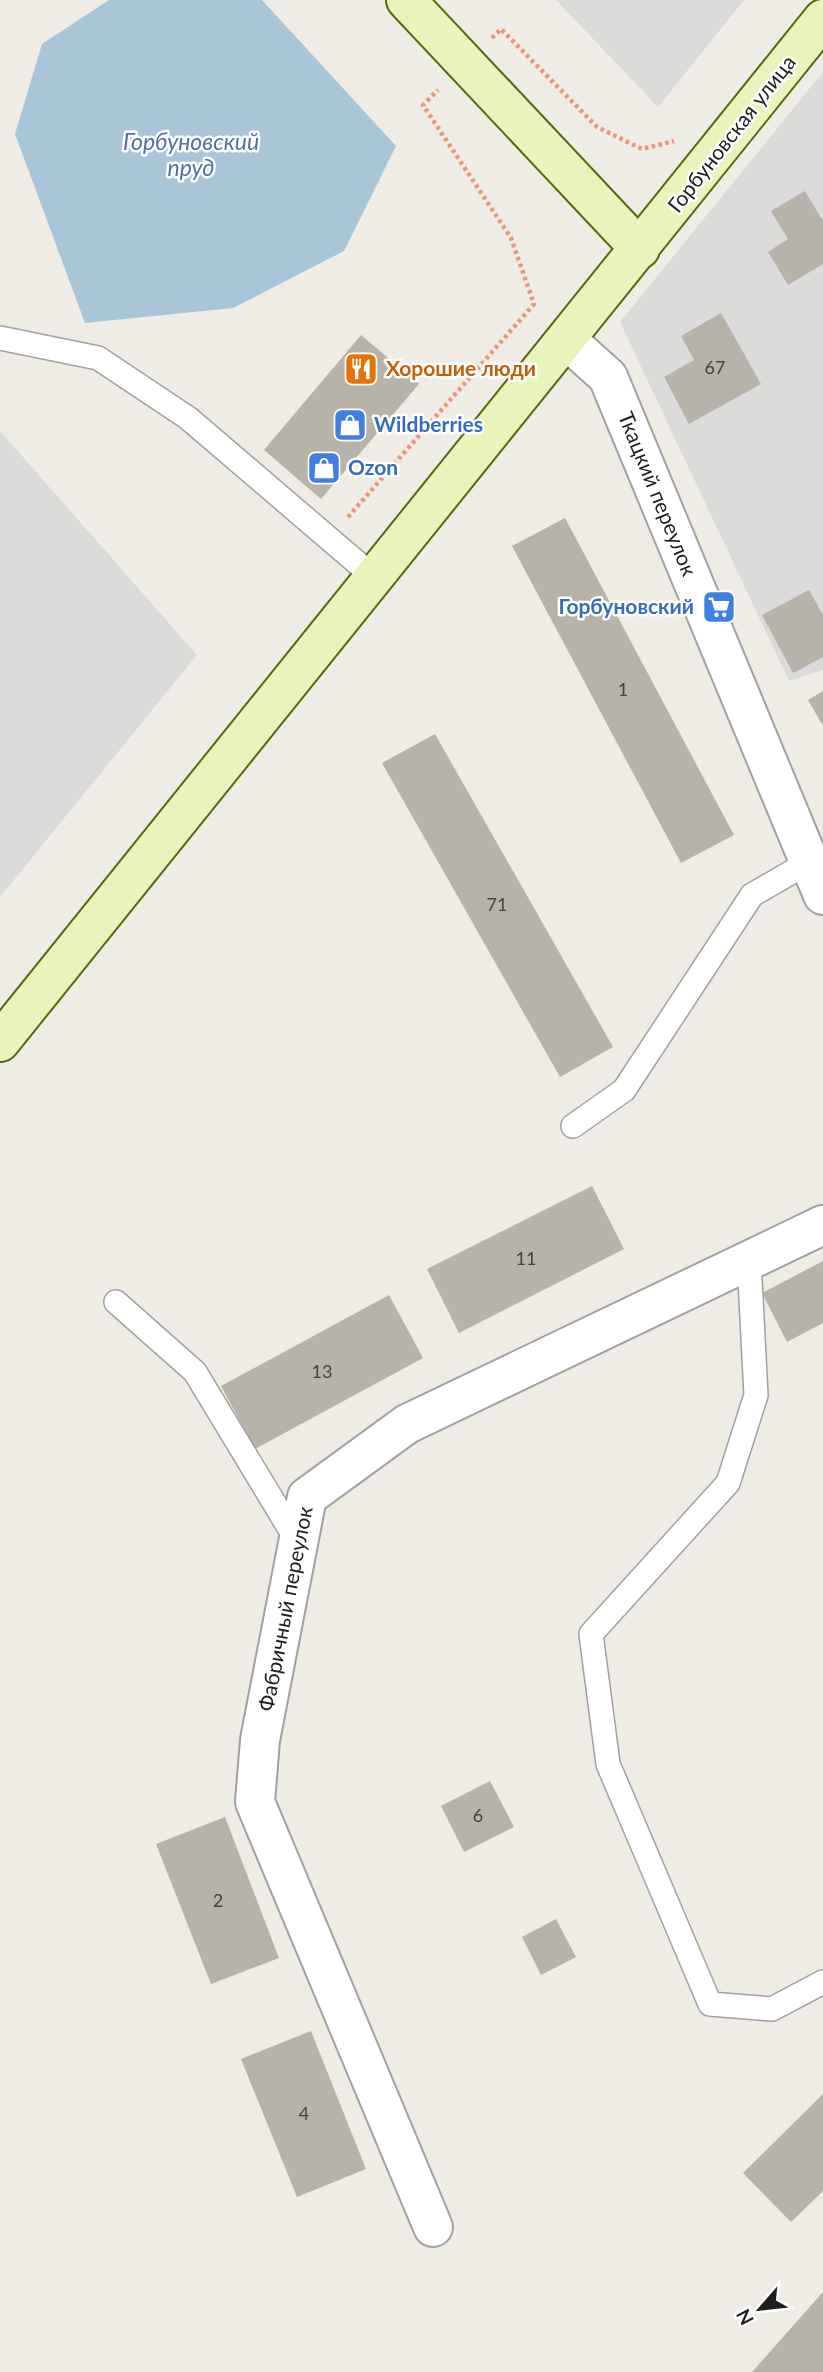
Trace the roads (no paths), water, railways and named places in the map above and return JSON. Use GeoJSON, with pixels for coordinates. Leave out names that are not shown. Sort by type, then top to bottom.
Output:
{"type":"FeatureCollection","features":[{"type":"Feature","properties":{"kind":"main road"},"geometry":{"type":"LineString","coordinates":[[406,0],[640,249]]}},
{"type":"Feature","properties":{"kind":"main road","name":"Горбуновская улица"},"geometry":{"type":"LineString","coordinates":[[0,1042],[823,19]]}},
{"type":"Feature","properties":{"kind":"street","name":"Ткацкий переулок"},"geometry":{"type":"LineString","coordinates":[[567,340],[608,377],[818,870]]}},
{"type":"Feature","properties":{"kind":"street","name":"Фабричный переулок"},"geometry":{"type":"LineString","coordinates":[[433,2227],[255,1802],[260,1741],[307,1497],[407,1424],[823,1225]]}},
{"type":"Feature","properties":{"kind":"lane"},"geometry":{"type":"LineString","coordinates":[[0,338],[98,358],[188,418],[375,578]]}},
{"type":"Feature","properties":{"kind":"lane"},"geometry":{"type":"LineString","coordinates":[[573,1126],[624,1090],[752,895],[818,870]]}},
{"type":"Feature","properties":{"kind":"lane"},"geometry":{"type":"LineString","coordinates":[[749,1260],[756,1395],[728,1483],[591,1634],[608,1764],[710,2004],[772,2009],[823,1982]]}},
{"type":"Feature","properties":{"kind":"lane"},"geometry":{"type":"LineString","coordinates":[[116,1302],[195,1372],[299,1544]]}},
{"type":"Feature","properties":{"kind":"water","name":"Горбуновский пруд"},"geometry":{"type":"Polygon","coordinates":[[[109,0],[262,0],[396,146],[344,251],[233,308],[85,323],[15,134],[42,44],[109,0]]]}},
{"type":"Feature","properties":{"kind":"place","name":"Хорошие люди"},"geometry":{"type":"Point","coordinates":[361,369]}},
{"type":"Feature","properties":{"kind":"place","name":"Wildberries"},"geometry":{"type":"Point","coordinates":[350,425]}},
{"type":"Feature","properties":{"kind":"place","name":"Ozon"},"geometry":{"type":"Point","coordinates":[324,468]}},
{"type":"Feature","properties":{"kind":"place","name":"Горбуновский"},"geometry":{"type":"Point","coordinates":[719,607]}}]}
